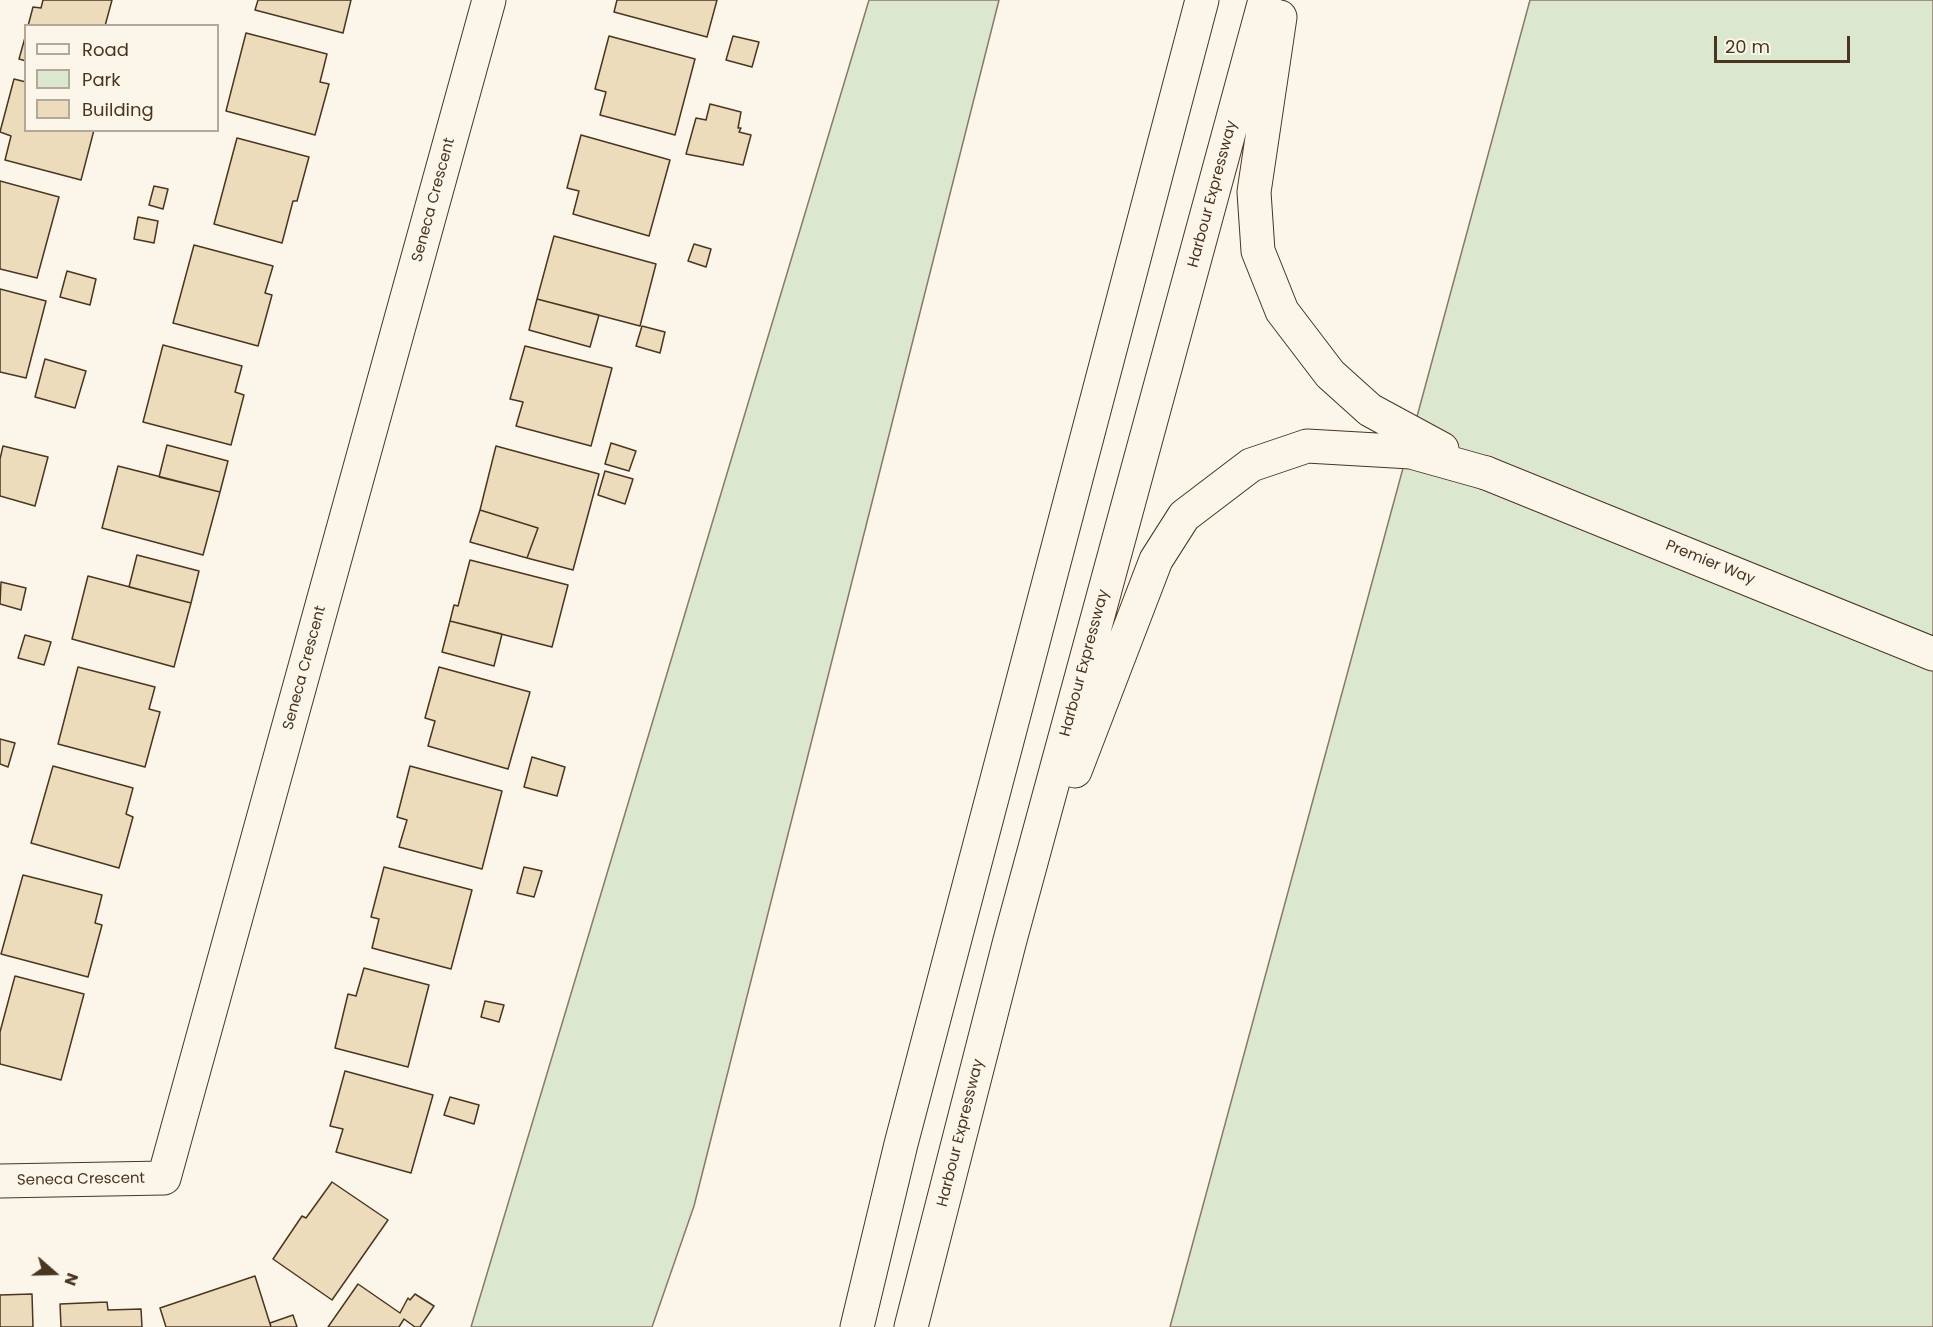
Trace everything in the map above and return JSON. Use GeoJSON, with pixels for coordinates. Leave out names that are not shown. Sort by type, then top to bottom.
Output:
{"type":"FeatureCollection","features":[{"type":"Feature","properties":{"kind":"main road","name":"Seneca Crescent"},"geometry":{"type":"LineString","coordinates":[[0,1181],[164,1178],[489,0]]}},
{"type":"Feature","properties":{"kind":"main road"},"geometry":{"type":"LineString","coordinates":[[857,1327],[904,1132],[1202,0]]}},
{"type":"Feature","properties":{"kind":"main road","name":"Harbour Expressway"},"geometry":{"type":"LineString","coordinates":[[911,1327],[1010,940],[1265,0]]}},
{"type":"Feature","properties":{"kind":"main road"},"geometry":{"type":"LineString","coordinates":[[1283,0],[1254,192],[1258,251],[1282,311],[1330,374],[1370,410],[1486,473]]}},
{"type":"Feature","properties":{"kind":"main road"},"geometry":{"type":"LineString","coordinates":[[1010,940],[1156,560],[1184,516],[1251,465],[1307,446],[1411,452],[1486,473]]}},
{"type":"Feature","properties":{"kind":"main road","name":"Premier Way"},"geometry":{"type":"LineString","coordinates":[[1486,473],[1933,654]]}},
{"type":"Feature","properties":{"kind":"green space"},"geometry":{"type":"Polygon","coordinates":[[[869,0],[999,0],[694,1206],[652,1327],[471,1327],[869,0]]]}},
{"type":"Feature","properties":{"kind":"green space"},"geometry":{"type":"Polygon","coordinates":[[[1530,0],[1933,0],[1933,1327],[1170,1327],[1530,0]]]}},
{"type":"Feature","properties":{"kind":"building"},"geometry":{"type":"Polygon","coordinates":[[[43,0],[112,0],[106,24],[29,24],[33,7],[41,8],[43,0]]]}},
{"type":"Feature","properties":{"kind":"building"},"geometry":{"type":"Polygon","coordinates":[[[258,0],[351,0],[343,33],[255,10],[258,0]]]}},
{"type":"Feature","properties":{"kind":"building"},"geometry":{"type":"Polygon","coordinates":[[[617,0],[717,0],[707,37],[614,12],[617,0]]]}},
{"type":"Feature","properties":{"kind":"building"},"geometry":{"type":"Polygon","coordinates":[[[246,33],[327,54],[320,82],[329,84],[315,135],[226,111],[246,33]]]}},
{"type":"Feature","properties":{"kind":"building"},"geometry":{"type":"Polygon","coordinates":[[[609,36],[695,59],[675,135],[600,115],[606,92],[595,89],[609,36]]]}},
{"type":"Feature","properties":{"kind":"building"},"geometry":{"type":"Polygon","coordinates":[[[733,36],[759,42],[752,67],[726,60],[733,36]]]}},
{"type":"Feature","properties":{"kind":"building"},"geometry":{"type":"Polygon","coordinates":[[[24,41],[24,60],[19,59],[24,41]]]}},
{"type":"Feature","properties":{"kind":"building"},"geometry":{"type":"Polygon","coordinates":[[[14,79],[24,82],[24,132],[93,132],[81,180],[5,160],[11,136],[0,132],[14,79]]]}},
{"type":"Feature","properties":{"kind":"building"},"geometry":{"type":"Polygon","coordinates":[[[710,104],[741,112],[739,132],[751,135],[743,165],[686,154],[696,118],[706,120],[710,104]]]}},
{"type":"Feature","properties":{"kind":"building"},"geometry":{"type":"Polygon","coordinates":[[[581,135],[670,160],[649,236],[573,214],[579,191],[567,188],[581,135]]]}},
{"type":"Feature","properties":{"kind":"building"},"geometry":{"type":"Polygon","coordinates":[[[237,138],[309,157],[297,201],[293,201],[282,243],[214,224],[237,138]]]}},
{"type":"Feature","properties":{"kind":"building"},"geometry":{"type":"Polygon","coordinates":[[[0,181],[59,197],[37,278],[0,269],[0,181]]]}},
{"type":"Feature","properties":{"kind":"building"},"geometry":{"type":"Polygon","coordinates":[[[154,186],[168,189],[163,209],[149,205],[154,186]]]}},
{"type":"Feature","properties":{"kind":"building"},"geometry":{"type":"Polygon","coordinates":[[[138,217],[158,221],[154,243],[134,239],[138,217]]]}},
{"type":"Feature","properties":{"kind":"building"},"geometry":{"type":"Polygon","coordinates":[[[554,236],[656,264],[640,326],[537,299],[554,236]]]}},
{"type":"Feature","properties":{"kind":"building"},"geometry":{"type":"Polygon","coordinates":[[[694,244],[711,249],[706,267],[688,261],[694,244]]]}},
{"type":"Feature","properties":{"kind":"building"},"geometry":{"type":"Polygon","coordinates":[[[194,245],[273,266],[265,293],[272,295],[258,346],[173,323],[194,245]]]}},
{"type":"Feature","properties":{"kind":"building"},"geometry":{"type":"Polygon","coordinates":[[[67,271],[96,279],[90,305],[60,297],[67,271]]]}},
{"type":"Feature","properties":{"kind":"building"},"geometry":{"type":"Polygon","coordinates":[[[0,289],[46,301],[26,378],[0,372],[0,289]]]}},
{"type":"Feature","properties":{"kind":"building"},"geometry":{"type":"Polygon","coordinates":[[[537,299],[599,315],[590,347],[529,330],[537,299]]]}},
{"type":"Feature","properties":{"kind":"building"},"geometry":{"type":"Polygon","coordinates":[[[642,326],[665,332],[660,353],[636,346],[642,326]]]}},
{"type":"Feature","properties":{"kind":"building"},"geometry":{"type":"Polygon","coordinates":[[[163,345],[242,366],[235,392],[244,395],[231,445],[143,422],[163,345]]]}},
{"type":"Feature","properties":{"kind":"building"},"geometry":{"type":"Polygon","coordinates":[[[525,346],[612,368],[591,446],[516,426],[523,402],[510,399],[525,346]]]}},
{"type":"Feature","properties":{"kind":"building"},"geometry":{"type":"Polygon","coordinates":[[[45,359],[86,371],[75,408],[35,397],[45,359]]]}},
{"type":"Feature","properties":{"kind":"building"},"geometry":{"type":"Polygon","coordinates":[[[611,443],[636,451],[629,471],[605,464],[611,443]]]}},
{"type":"Feature","properties":{"kind":"building"},"geometry":{"type":"Polygon","coordinates":[[[167,445],[228,461],[220,492],[159,477],[167,445]]]}},
{"type":"Feature","properties":{"kind":"building"},"geometry":{"type":"Polygon","coordinates":[[[3,446],[48,457],[35,506],[0,496],[0,459],[3,446]]]}},
{"type":"Feature","properties":{"kind":"building"},"geometry":{"type":"Polygon","coordinates":[[[496,446],[599,474],[573,570],[527,558],[538,528],[480,510],[496,446]]]}},
{"type":"Feature","properties":{"kind":"building"},"geometry":{"type":"Polygon","coordinates":[[[118,466],[220,492],[203,555],[102,528],[118,466]]]}},
{"type":"Feature","properties":{"kind":"building"},"geometry":{"type":"Polygon","coordinates":[[[605,471],[633,479],[625,504],[598,495],[605,471]]]}},
{"type":"Feature","properties":{"kind":"building"},"geometry":{"type":"Polygon","coordinates":[[[480,510],[538,528],[527,558],[470,542],[480,510]]]}},
{"type":"Feature","properties":{"kind":"building"},"geometry":{"type":"Polygon","coordinates":[[[137,555],[199,571],[191,603],[129,587],[137,555]]]}},
{"type":"Feature","properties":{"kind":"building"},"geometry":{"type":"Polygon","coordinates":[[[470,560],[568,585],[552,647],[450,621],[454,605],[458,606],[470,560]]]}},
{"type":"Feature","properties":{"kind":"building"},"geometry":{"type":"Polygon","coordinates":[[[88,576],[191,603],[174,667],[72,639],[88,576]]]}},
{"type":"Feature","properties":{"kind":"building"},"geometry":{"type":"Polygon","coordinates":[[[1,582],[26,588],[21,610],[0,604],[1,582]]]}},
{"type":"Feature","properties":{"kind":"building"},"geometry":{"type":"Polygon","coordinates":[[[450,621],[502,634],[494,666],[442,652],[450,621]]]}},
{"type":"Feature","properties":{"kind":"building"},"geometry":{"type":"Polygon","coordinates":[[[25,635],[51,642],[44,665],[18,658],[25,635]]]}},
{"type":"Feature","properties":{"kind":"building"},"geometry":{"type":"Polygon","coordinates":[[[78,667],[155,687],[149,709],[160,712],[145,767],[58,744],[78,667]]]}},
{"type":"Feature","properties":{"kind":"building"},"geometry":{"type":"Polygon","coordinates":[[[439,667],[530,692],[508,769],[428,746],[435,721],[425,718],[439,667]]]}},
{"type":"Feature","properties":{"kind":"building"},"geometry":{"type":"Polygon","coordinates":[[[0,739],[15,743],[8,767],[0,764],[0,739]]]}},
{"type":"Feature","properties":{"kind":"building"},"geometry":{"type":"Polygon","coordinates":[[[532,757],[565,767],[557,796],[524,787],[532,757]]]}},
{"type":"Feature","properties":{"kind":"building"},"geometry":{"type":"Polygon","coordinates":[[[53,766],[133,788],[126,814],[133,817],[119,868],[31,843],[53,766]]]}},
{"type":"Feature","properties":{"kind":"building"},"geometry":{"type":"Polygon","coordinates":[[[410,766],[502,791],[482,869],[399,847],[407,820],[397,817],[410,766]]]}},
{"type":"Feature","properties":{"kind":"building"},"geometry":{"type":"Polygon","coordinates":[[[384,867],[472,890],[451,969],[372,948],[379,919],[371,917],[384,867]]]}},
{"type":"Feature","properties":{"kind":"building"},"geometry":{"type":"Polygon","coordinates":[[[524,867],[542,871],[534,897],[517,893],[524,867]]]}},
{"type":"Feature","properties":{"kind":"building"},"geometry":{"type":"Polygon","coordinates":[[[23,875],[102,895],[95,923],[102,925],[88,977],[1,954],[23,875]]]}},
{"type":"Feature","properties":{"kind":"building"},"geometry":{"type":"Polygon","coordinates":[[[364,968],[429,985],[408,1067],[335,1048],[348,994],[356,996],[364,968]]]}},
{"type":"Feature","properties":{"kind":"building"},"geometry":{"type":"Polygon","coordinates":[[[15,976],[84,994],[61,1080],[0,1064],[0,1032],[15,976]]]}},
{"type":"Feature","properties":{"kind":"building"},"geometry":{"type":"Polygon","coordinates":[[[485,1001],[504,1005],[499,1022],[481,1017],[485,1001]]]}},
{"type":"Feature","properties":{"kind":"building"},"geometry":{"type":"Polygon","coordinates":[[[345,1071],[433,1095],[411,1173],[336,1152],[343,1129],[330,1126],[345,1071]]]}},
{"type":"Feature","properties":{"kind":"building"},"geometry":{"type":"Polygon","coordinates":[[[450,1097],[479,1105],[474,1124],[444,1115],[450,1097]]]}},
{"type":"Feature","properties":{"kind":"building"},"geometry":{"type":"Polygon","coordinates":[[[332,1182],[388,1220],[332,1300],[273,1259],[302,1216],[306,1218],[332,1182]]]}},
{"type":"Feature","properties":{"kind":"building"},"geometry":{"type":"Polygon","coordinates":[[[255,1276],[271,1327],[166,1327],[160,1308],[255,1276]]]}},
{"type":"Feature","properties":{"kind":"building"},"geometry":{"type":"Polygon","coordinates":[[[358,1284],[400,1313],[408,1298],[410,1300],[415,1294],[434,1306],[420,1327],[415,1327],[404,1319],[399,1327],[328,1327],[358,1284]]]}},
{"type":"Feature","properties":{"kind":"building"},"geometry":{"type":"Polygon","coordinates":[[[32,1294],[33,1327],[0,1327],[0,1295],[32,1294]]]}},
{"type":"Feature","properties":{"kind":"building"},"geometry":{"type":"Polygon","coordinates":[[[107,1302],[108,1310],[141,1309],[142,1327],[61,1327],[60,1304],[107,1302]]]}},
{"type":"Feature","properties":{"kind":"building"},"geometry":{"type":"Polygon","coordinates":[[[293,1315],[297,1327],[271,1327],[270,1323],[293,1315]]]}}]}
